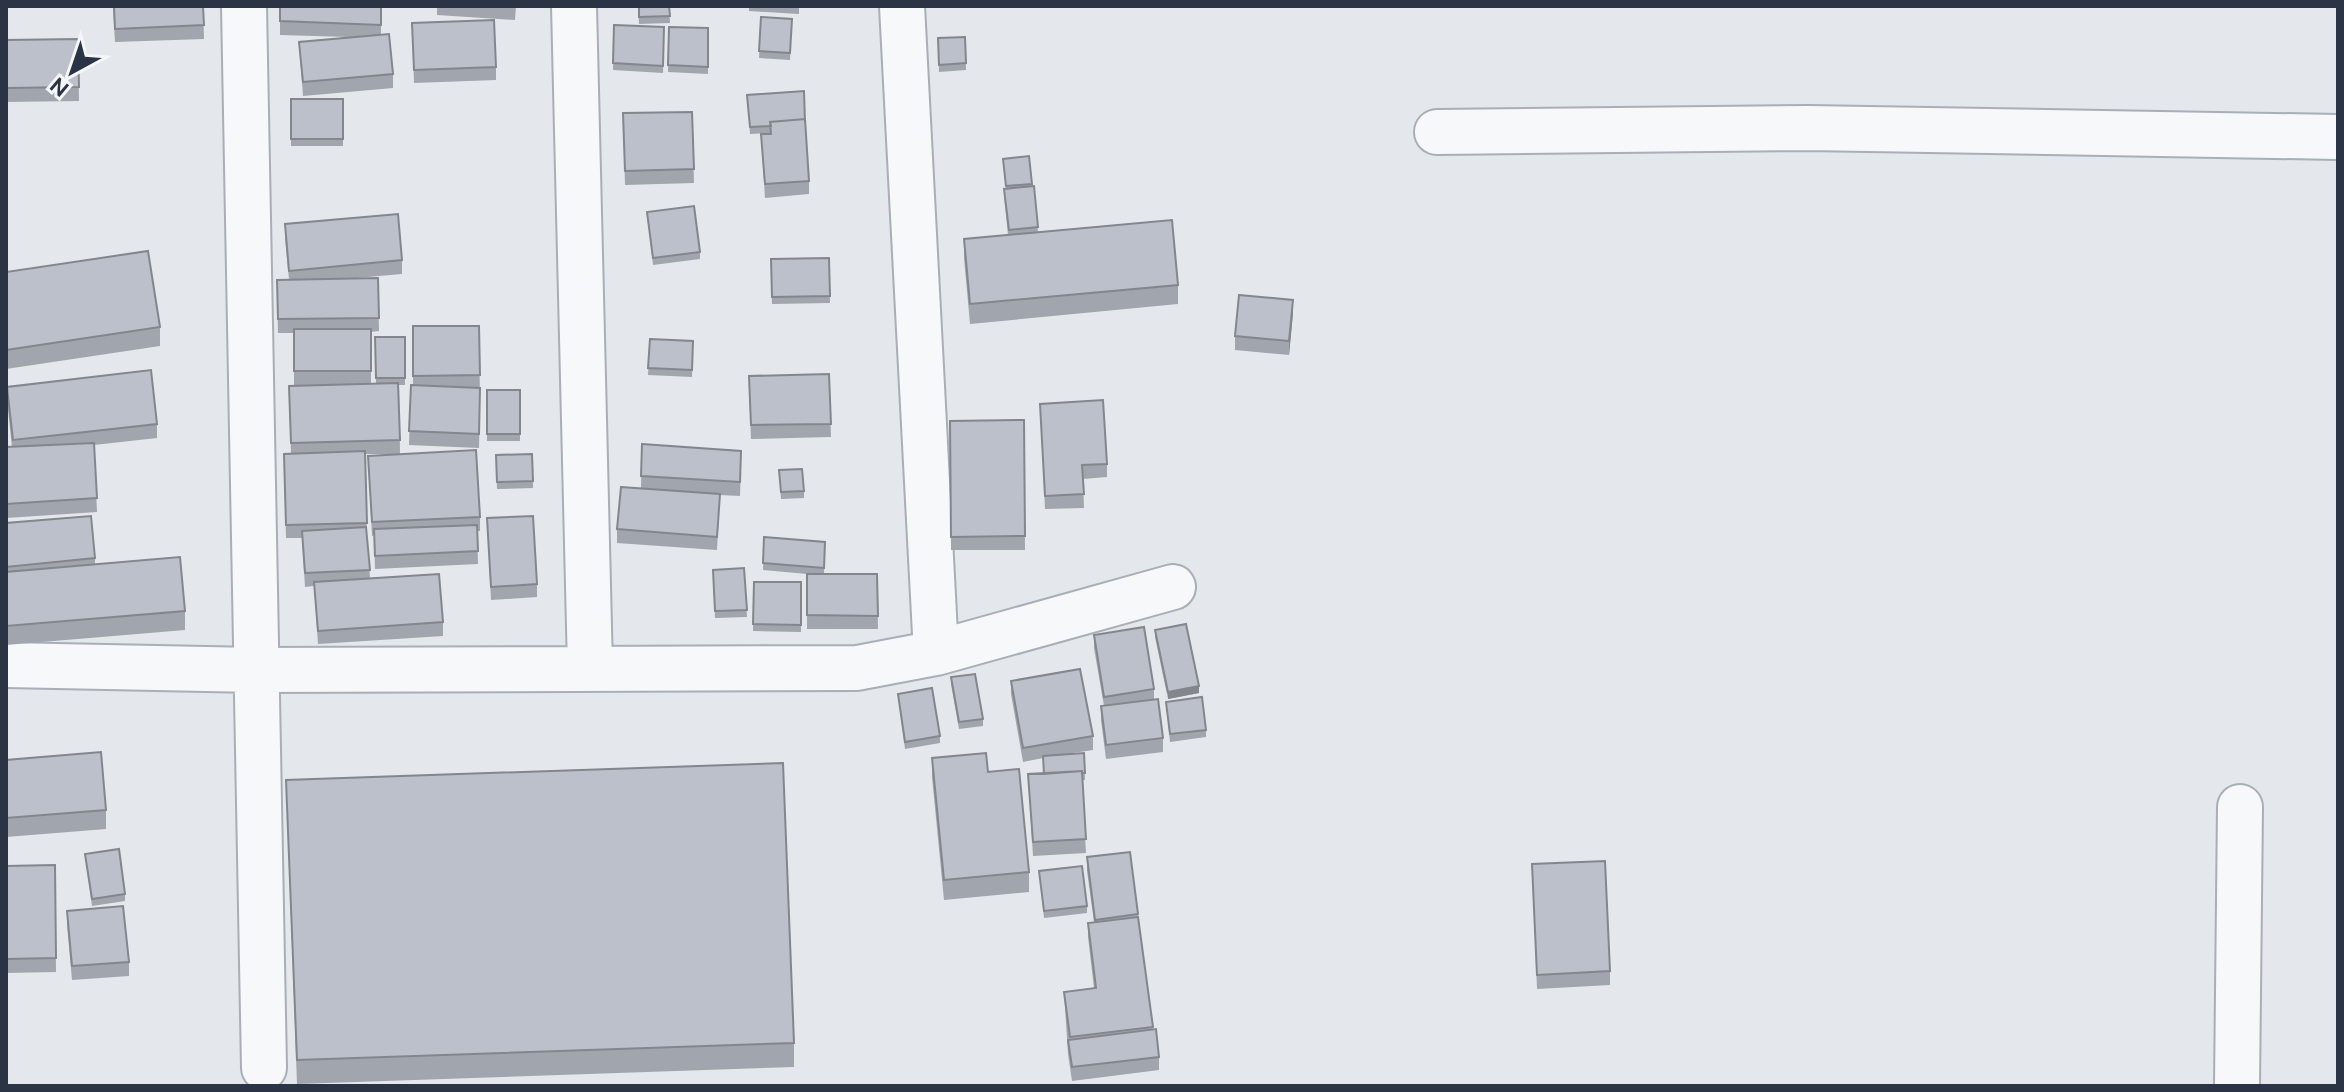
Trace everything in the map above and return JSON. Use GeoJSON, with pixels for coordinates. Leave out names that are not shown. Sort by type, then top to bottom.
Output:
{"type":"FeatureCollection","features":[{"type":"Feature","properties":{"kind":"street"},"geometry":{"type":"LineString","coordinates":[[244,6],[264,1068]]}},
{"type":"Feature","properties":{"kind":"street"},"geometry":{"type":"LineString","coordinates":[[574,6],[590,668]]}},
{"type":"Feature","properties":{"kind":"street"},"geometry":{"type":"LineString","coordinates":[[902,6],[936,653]]}},
{"type":"Feature","properties":{"kind":"street"},"geometry":{"type":"LineString","coordinates":[[1437,132],[1808,128],[2338,137]]}},
{"type":"Feature","properties":{"kind":"street"},"geometry":{"type":"LineString","coordinates":[[6,665],[256,670],[857,668],[936,653],[1173,587]]}},
{"type":"Feature","properties":{"kind":"street"},"geometry":{"type":"LineString","coordinates":[[2237,1086],[2240,807]]}},
{"type":"Feature","properties":{"kind":"building"},"geometry":{"type":"Polygon","coordinates":[[[114,6],[203,6],[204,25],[115,29],[114,6]]]}},
{"type":"Feature","properties":{"kind":"building"},"geometry":{"type":"Polygon","coordinates":[[[280,6],[381,6],[381,25],[280,21],[280,6]]]}},
{"type":"Feature","properties":{"kind":"building"},"geometry":{"type":"Polygon","coordinates":[[[639,6],[669,6],[670,16],[639,17],[639,6]]]}},
{"type":"Feature","properties":{"kind":"building"},"geometry":{"type":"Polygon","coordinates":[[[761,17],[792,19],[790,53],[759,51],[761,17]]]}},
{"type":"Feature","properties":{"kind":"building"},"geometry":{"type":"Polygon","coordinates":[[[494,20],[496,67],[414,70],[412,23],[494,20]]]}},
{"type":"Feature","properties":{"kind":"building"},"geometry":{"type":"Polygon","coordinates":[[[614,25],[664,27],[663,66],[613,63],[614,25]]]}},
{"type":"Feature","properties":{"kind":"building"},"geometry":{"type":"Polygon","coordinates":[[[669,27],[708,28],[708,67],[668,65],[669,27]]]}},
{"type":"Feature","properties":{"kind":"building"},"geometry":{"type":"Polygon","coordinates":[[[389,34],[393,74],[303,82],[299,42],[389,34]]]}},
{"type":"Feature","properties":{"kind":"building"},"geometry":{"type":"Polygon","coordinates":[[[965,37],[966,63],[939,65],[938,38],[965,37]]]}},
{"type":"Feature","properties":{"kind":"building"},"geometry":{"type":"Polygon","coordinates":[[[78,39],[79,87],[6,88],[6,40],[78,39]]]}},
{"type":"Feature","properties":{"kind":"building"},"geometry":{"type":"Polygon","coordinates":[[[804,91],[805,119],[750,127],[747,95],[804,91]]]}},
{"type":"Feature","properties":{"kind":"building"},"geometry":{"type":"Polygon","coordinates":[[[291,99],[343,99],[343,139],[291,139],[291,99]]]}},
{"type":"Feature","properties":{"kind":"building"},"geometry":{"type":"Polygon","coordinates":[[[692,112],[694,169],[625,171],[623,113],[692,112]]]}},
{"type":"Feature","properties":{"kind":"building"},"geometry":{"type":"Polygon","coordinates":[[[805,119],[809,181],[765,184],[761,134],[771,134],[770,122],[805,119]]]}},
{"type":"Feature","properties":{"kind":"building"},"geometry":{"type":"Polygon","coordinates":[[[1029,156],[1032,184],[1006,186],[1003,159],[1029,156]]]}},
{"type":"Feature","properties":{"kind":"building"},"geometry":{"type":"Polygon","coordinates":[[[1034,186],[1038,227],[1009,230],[1004,189],[1034,186]]]}},
{"type":"Feature","properties":{"kind":"building"},"geometry":{"type":"Polygon","coordinates":[[[694,206],[700,252],[653,258],[647,212],[694,206]]]}},
{"type":"Feature","properties":{"kind":"building"},"geometry":{"type":"Polygon","coordinates":[[[398,214],[402,260],[289,271],[285,224],[398,214]]]}},
{"type":"Feature","properties":{"kind":"building"},"geometry":{"type":"Polygon","coordinates":[[[1172,220],[1178,285],[970,304],[964,239],[1172,220]]]}},
{"type":"Feature","properties":{"kind":"building"},"geometry":{"type":"Polygon","coordinates":[[[148,251],[160,327],[6,350],[6,272],[148,251]]]}},
{"type":"Feature","properties":{"kind":"building"},"geometry":{"type":"Polygon","coordinates":[[[829,258],[830,296],[772,297],[771,259],[829,258]]]}},
{"type":"Feature","properties":{"kind":"building"},"geometry":{"type":"Polygon","coordinates":[[[378,278],[379,318],[278,319],[277,280],[378,278]]]}},
{"type":"Feature","properties":{"kind":"building"},"geometry":{"type":"Polygon","coordinates":[[[1239,295],[1293,300],[1289,341],[1235,336],[1239,295]]]}},
{"type":"Feature","properties":{"kind":"building"},"geometry":{"type":"Polygon","coordinates":[[[413,326],[479,326],[480,375],[413,376],[413,326]]]}},
{"type":"Feature","properties":{"kind":"building"},"geometry":{"type":"Polygon","coordinates":[[[294,329],[371,329],[371,371],[294,371],[294,329]]]}},
{"type":"Feature","properties":{"kind":"building"},"geometry":{"type":"Polygon","coordinates":[[[375,337],[405,337],[405,378],[376,378],[375,337]]]}},
{"type":"Feature","properties":{"kind":"building"},"geometry":{"type":"Polygon","coordinates":[[[650,339],[693,341],[692,370],[648,368],[650,339]]]}},
{"type":"Feature","properties":{"kind":"building"},"geometry":{"type":"Polygon","coordinates":[[[151,370],[157,424],[13,440],[7,387],[151,370]]]}},
{"type":"Feature","properties":{"kind":"building"},"geometry":{"type":"Polygon","coordinates":[[[829,374],[831,424],[751,425],[749,376],[829,374]]]}},
{"type":"Feature","properties":{"kind":"building"},"geometry":{"type":"Polygon","coordinates":[[[398,383],[400,440],[291,443],[289,386],[398,383]]]}},
{"type":"Feature","properties":{"kind":"building"},"geometry":{"type":"Polygon","coordinates":[[[411,385],[480,388],[479,434],[409,431],[411,385]]]}},
{"type":"Feature","properties":{"kind":"building"},"geometry":{"type":"Polygon","coordinates":[[[487,390],[520,390],[520,434],[487,434],[487,390]]]}},
{"type":"Feature","properties":{"kind":"building"},"geometry":{"type":"Polygon","coordinates":[[[1103,400],[1107,464],[1082,465],[1084,494],[1045,496],[1040,404],[1103,400]]]}},
{"type":"Feature","properties":{"kind":"building"},"geometry":{"type":"Polygon","coordinates":[[[1024,420],[1025,536],[951,537],[950,421],[1024,420]]]}},
{"type":"Feature","properties":{"kind":"building"},"geometry":{"type":"Polygon","coordinates":[[[94,443],[97,498],[6,504],[6,447],[94,443]]]}},
{"type":"Feature","properties":{"kind":"building"},"geometry":{"type":"Polygon","coordinates":[[[642,444],[741,451],[740,482],[641,476],[642,444]]]}},
{"type":"Feature","properties":{"kind":"building"},"geometry":{"type":"Polygon","coordinates":[[[476,450],[480,517],[372,522],[368,456],[476,450]]]}},
{"type":"Feature","properties":{"kind":"building"},"geometry":{"type":"Polygon","coordinates":[[[365,451],[367,523],[286,525],[284,454],[365,451]]]}},
{"type":"Feature","properties":{"kind":"building"},"geometry":{"type":"Polygon","coordinates":[[[532,454],[533,481],[497,482],[496,455],[532,454]]]}},
{"type":"Feature","properties":{"kind":"building"},"geometry":{"type":"Polygon","coordinates":[[[802,469],[804,491],[781,492],[779,470],[802,469]]]}},
{"type":"Feature","properties":{"kind":"building"},"geometry":{"type":"Polygon","coordinates":[[[621,487],[720,494],[717,537],[617,529],[621,487]]]}},
{"type":"Feature","properties":{"kind":"building"},"geometry":{"type":"Polygon","coordinates":[[[91,516],[95,558],[6,567],[6,523],[91,516]]]}},
{"type":"Feature","properties":{"kind":"building"},"geometry":{"type":"Polygon","coordinates":[[[533,516],[537,584],[491,587],[487,518],[533,516]]]}},
{"type":"Feature","properties":{"kind":"building"},"geometry":{"type":"Polygon","coordinates":[[[477,525],[478,551],[375,556],[374,529],[477,525]]]}},
{"type":"Feature","properties":{"kind":"building"},"geometry":{"type":"Polygon","coordinates":[[[366,527],[370,570],[305,573],[302,531],[366,527]]]}},
{"type":"Feature","properties":{"kind":"building"},"geometry":{"type":"Polygon","coordinates":[[[764,537],[825,542],[824,568],[763,563],[764,537]]]}},
{"type":"Feature","properties":{"kind":"building"},"geometry":{"type":"Polygon","coordinates":[[[180,557],[185,611],[6,626],[6,572],[180,557]]]}},
{"type":"Feature","properties":{"kind":"building"},"geometry":{"type":"Polygon","coordinates":[[[744,568],[747,610],[715,611],[713,570],[744,568]]]}},
{"type":"Feature","properties":{"kind":"building"},"geometry":{"type":"Polygon","coordinates":[[[439,574],[443,622],[318,631],[314,582],[439,574]]]}},
{"type":"Feature","properties":{"kind":"building"},"geometry":{"type":"Polygon","coordinates":[[[807,574],[877,574],[878,616],[807,615],[807,574]]]}},
{"type":"Feature","properties":{"kind":"building"},"geometry":{"type":"Polygon","coordinates":[[[754,582],[801,582],[801,625],[753,624],[754,582]]]}},
{"type":"Feature","properties":{"kind":"building"},"geometry":{"type":"Polygon","coordinates":[[[1186,624],[1199,686],[1168,692],[1155,630],[1186,624]]]}},
{"type":"Feature","properties":{"kind":"building"},"geometry":{"type":"Polygon","coordinates":[[[1144,627],[1154,689],[1104,697],[1094,635],[1144,627]]]}},
{"type":"Feature","properties":{"kind":"building"},"geometry":{"type":"Polygon","coordinates":[[[1080,669],[1093,736],[1023,748],[1011,681],[1080,669]]]}},
{"type":"Feature","properties":{"kind":"building"},"geometry":{"type":"Polygon","coordinates":[[[975,674],[983,719],[959,722],[951,677],[975,674]]]}},
{"type":"Feature","properties":{"kind":"building"},"geometry":{"type":"Polygon","coordinates":[[[932,688],[940,736],[905,742],[898,694],[932,688]]]}},
{"type":"Feature","properties":{"kind":"building"},"geometry":{"type":"Polygon","coordinates":[[[1202,697],[1206,730],[1170,734],[1166,702],[1202,697]]]}},
{"type":"Feature","properties":{"kind":"building"},"geometry":{"type":"Polygon","coordinates":[[[1158,699],[1163,738],[1106,745],[1101,706],[1158,699]]]}},
{"type":"Feature","properties":{"kind":"building"},"geometry":{"type":"Polygon","coordinates":[[[101,752],[106,810],[6,818],[6,760],[101,752]]]}},
{"type":"Feature","properties":{"kind":"building"},"geometry":{"type":"Polygon","coordinates":[[[986,753],[988,772],[1019,769],[1029,872],[944,880],[932,758],[986,753]]]}},
{"type":"Feature","properties":{"kind":"building"},"geometry":{"type":"Polygon","coordinates":[[[1084,753],[1085,773],[1044,774],[1043,756],[1084,753]]]}},
{"type":"Feature","properties":{"kind":"building"},"geometry":{"type":"Polygon","coordinates":[[[783,763],[794,1043],[297,1060],[286,780],[783,763]]]}},
{"type":"Feature","properties":{"kind":"building"},"geometry":{"type":"Polygon","coordinates":[[[1082,771],[1086,839],[1033,842],[1028,774],[1082,771]]]}},
{"type":"Feature","properties":{"kind":"building"},"geometry":{"type":"Polygon","coordinates":[[[119,849],[125,894],[92,899],[85,854],[119,849]]]}},
{"type":"Feature","properties":{"kind":"building"},"geometry":{"type":"Polygon","coordinates":[[[1130,852],[1138,914],[1095,920],[1087,857],[1130,852]]]}},
{"type":"Feature","properties":{"kind":"building"},"geometry":{"type":"Polygon","coordinates":[[[1605,861],[1610,971],[1537,975],[1532,864],[1605,861]]]}},
{"type":"Feature","properties":{"kind":"building"},"geometry":{"type":"Polygon","coordinates":[[[55,865],[56,958],[6,959],[6,866],[55,865]]]}},
{"type":"Feature","properties":{"kind":"building"},"geometry":{"type":"Polygon","coordinates":[[[1082,866],[1087,906],[1044,911],[1039,871],[1082,866]]]}},
{"type":"Feature","properties":{"kind":"building"},"geometry":{"type":"Polygon","coordinates":[[[123,906],[129,962],[72,966],[67,911],[123,906]]]}},
{"type":"Feature","properties":{"kind":"building"},"geometry":{"type":"Polygon","coordinates":[[[1138,917],[1153,1027],[1070,1037],[1064,992],[1096,988],[1088,923],[1138,917]]]}},
{"type":"Feature","properties":{"kind":"building"},"geometry":{"type":"Polygon","coordinates":[[[1156,1029],[1159,1057],[1072,1067],[1068,1040],[1156,1029]]]}}]}
